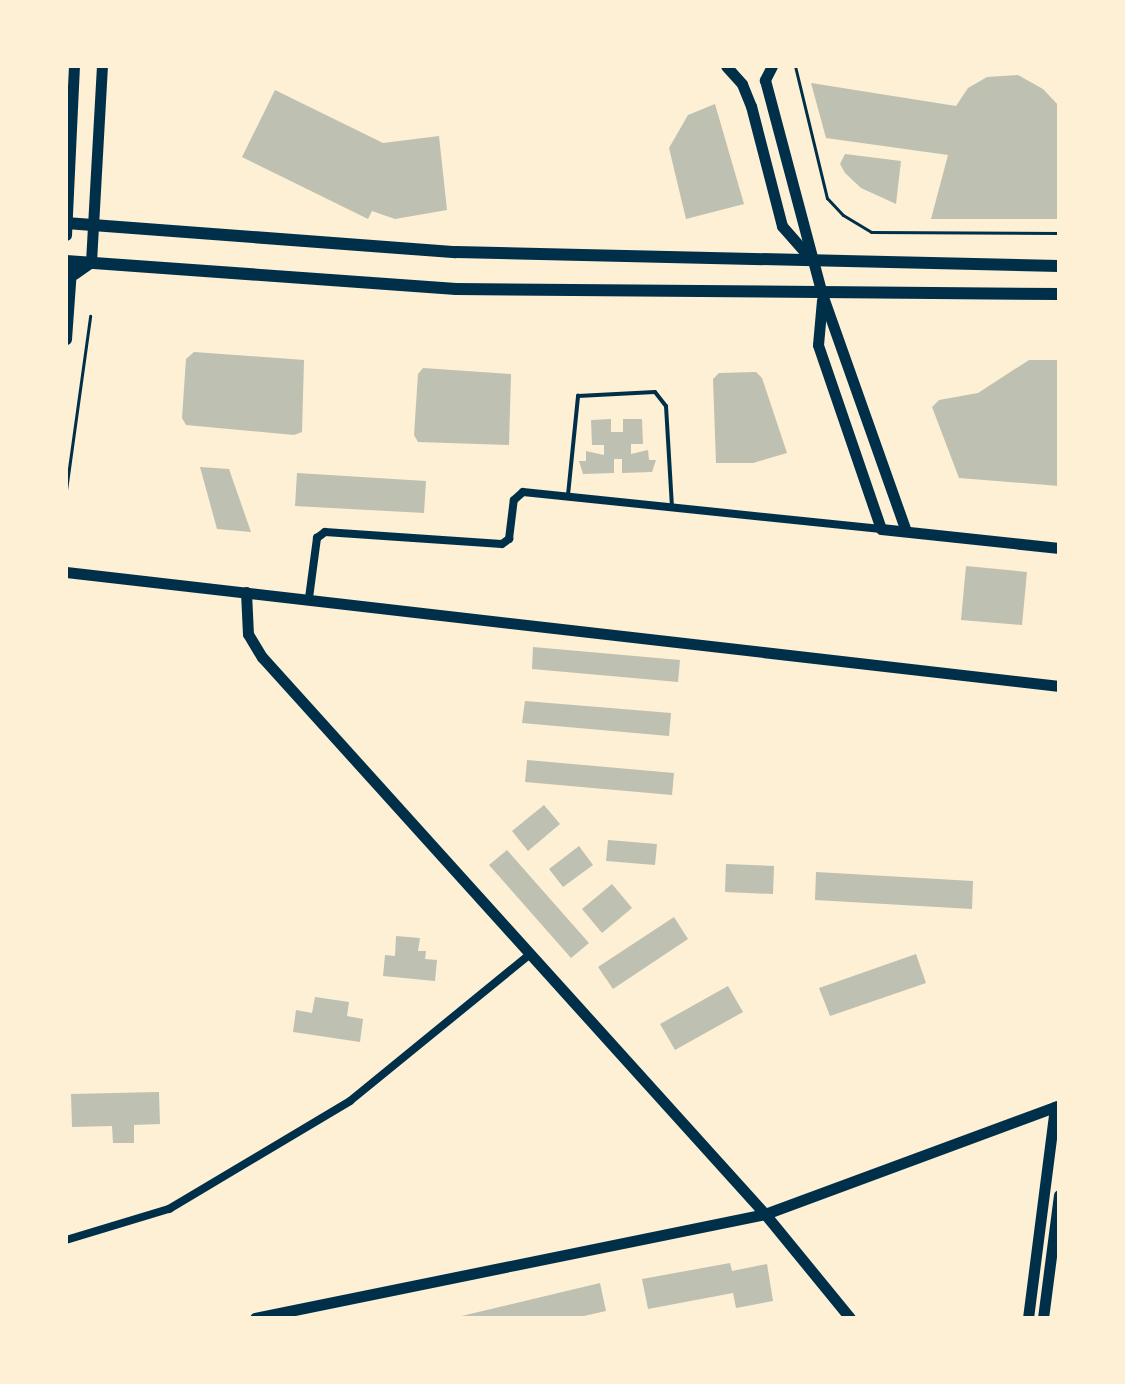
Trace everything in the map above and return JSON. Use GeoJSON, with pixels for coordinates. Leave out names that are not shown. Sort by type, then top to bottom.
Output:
{"type":"FeatureCollection","features":[{"type":"Feature","properties":{"kind":"main road"},"geometry":{"type":"LineString","coordinates":[[66,227],[95,224],[456,252],[814,263],[1059,266]]}},
{"type":"Feature","properties":{"kind":"main road"},"geometry":{"type":"LineString","coordinates":[[69,266],[91,262],[456,289],[1059,294]]}},
{"type":"Feature","properties":{"kind":"street"},"geometry":{"type":"LineString","coordinates":[[66,227],[74,66]]}},
{"type":"Feature","properties":{"kind":"street"},"geometry":{"type":"LineString","coordinates":[[91,262],[102,66]]}},
{"type":"Feature","properties":{"kind":"street"},"geometry":{"type":"LineString","coordinates":[[726,66],[742,84],[751,106],[782,226],[814,263]]}},
{"type":"Feature","properties":{"kind":"street"},"geometry":{"type":"LineString","coordinates":[[772,66],[765,80],[822,294],[906,531]]}},
{"type":"Feature","properties":{"kind":"street"},"geometry":{"type":"LineString","coordinates":[[66,339],[69,266]]}},
{"type":"Feature","properties":{"kind":"street"},"geometry":{"type":"LineString","coordinates":[[822,294],[818,345],[881,529]]}},
{"type":"Feature","properties":{"kind":"street"},"geometry":{"type":"LineString","coordinates":[[309,598],[317,538],[325,532],[502,544],[509,539],[514,500],[523,492],[1059,548]]}},
{"type":"Feature","properties":{"kind":"street"},"geometry":{"type":"LineString","coordinates":[[66,572],[1059,686]]}},
{"type":"Feature","properties":{"kind":"street"},"geometry":{"type":"LineString","coordinates":[[246,592],[248,634],[262,657],[765,1214],[850,1318]]}},
{"type":"Feature","properties":{"kind":"street"},"geometry":{"type":"LineString","coordinates":[[66,1240],[169,1209],[350,1101],[530,954]]}},
{"type":"Feature","properties":{"kind":"street"},"geometry":{"type":"LineString","coordinates":[[256,1318],[765,1214],[1057,1106],[1028,1318]]}},
{"type":"Feature","properties":{"kind":"street"},"geometry":{"type":"LineString","coordinates":[[1043,1318],[1059,1195]]}},
{"type":"Feature","properties":{"kind":"lane"},"geometry":{"type":"LineString","coordinates":[[568,495],[578,396],[655,392],[666,406],[672,506]]}},
{"type":"Feature","properties":{"kind":"path"},"geometry":{"type":"LineString","coordinates":[[795,66],[827,198],[852,221],[871,232],[1059,233]]}},
{"type":"Feature","properties":{"kind":"path"},"geometry":{"type":"LineString","coordinates":[[66,490],[90,316]]}},
{"type":"Feature","properties":{"kind":"building"},"geometry":{"type":"Polygon","coordinates":[[[1018,75],[1043,89],[1059,106],[1059,219],[931,219],[948,155],[826,138],[811,83],[956,106],[968,88],[987,77],[1018,75]]]}},
{"type":"Feature","properties":{"kind":"building"},"geometry":{"type":"Polygon","coordinates":[[[275,90],[383,143],[439,136],[447,210],[395,219],[372,211],[368,219],[242,157],[275,90]]]}},
{"type":"Feature","properties":{"kind":"building"},"geometry":{"type":"Polygon","coordinates":[[[715,104],[744,204],[686,219],[669,148],[688,115],[715,104]]]}},
{"type":"Feature","properties":{"kind":"building"},"geometry":{"type":"Polygon","coordinates":[[[845,154],[901,161],[896,204],[861,188],[845,173],[840,164],[845,154]]]}},
{"type":"Feature","properties":{"kind":"building"},"geometry":{"type":"Polygon","coordinates":[[[194,352],[304,360],[302,432],[294,435],[186,425],[182,418],[186,359],[194,352]]]}},
{"type":"Feature","properties":{"kind":"building"},"geometry":{"type":"Polygon","coordinates":[[[1029,360],[1059,360],[1059,486],[959,478],[932,407],[939,400],[978,393],[1029,360]]]}},
{"type":"Feature","properties":{"kind":"building"},"geometry":{"type":"Polygon","coordinates":[[[423,368],[511,374],[509,445],[418,442],[414,435],[418,374],[423,368]]]}},
{"type":"Feature","properties":{"kind":"building"},"geometry":{"type":"Polygon","coordinates":[[[756,372],[762,378],[787,453],[753,463],[716,463],[713,379],[719,373],[756,372]]]}},
{"type":"Feature","properties":{"kind":"building"},"geometry":{"type":"Polygon","coordinates":[[[611,419],[611,432],[623,432],[623,419],[642,419],[643,444],[631,444],[631,454],[648,450],[649,460],[656,460],[652,472],[622,473],[622,459],[614,459],[614,473],[583,474],[579,461],[586,461],[586,451],[604,455],[604,445],[592,445],[591,420],[611,419]]]}},
{"type":"Feature","properties":{"kind":"building"},"geometry":{"type":"Polygon","coordinates":[[[200,467],[229,469],[251,532],[217,529],[200,467]]]}},
{"type":"Feature","properties":{"kind":"building"},"geometry":{"type":"Polygon","coordinates":[[[297,473],[426,481],[424,513],[295,506],[297,473]]]}},
{"type":"Feature","properties":{"kind":"building"},"geometry":{"type":"Polygon","coordinates":[[[966,566],[1027,572],[1022,625],[961,620],[966,566]]]}},
{"type":"Feature","properties":{"kind":"building"},"geometry":{"type":"Polygon","coordinates":[[[533,647],[680,660],[678,682],[532,669],[533,647]]]}},
{"type":"Feature","properties":{"kind":"building"},"geometry":{"type":"Polygon","coordinates":[[[525,701],[671,713],[669,736],[522,723],[525,701]]]}},
{"type":"Feature","properties":{"kind":"building"},"geometry":{"type":"Polygon","coordinates":[[[527,760],[674,773],[672,795],[525,782],[527,760]]]}},
{"type":"Feature","properties":{"kind":"building"},"geometry":{"type":"Polygon","coordinates":[[[544,805],[560,824],[528,851],[512,831],[544,805]]]}},
{"type":"Feature","properties":{"kind":"building"},"geometry":{"type":"Polygon","coordinates":[[[608,840],[657,844],[655,865],[606,861],[608,840]]]}},
{"type":"Feature","properties":{"kind":"building"},"geometry":{"type":"Polygon","coordinates":[[[579,846],[593,865],[563,887],[549,869],[579,846]]]}},
{"type":"Feature","properties":{"kind":"building"},"geometry":{"type":"Polygon","coordinates":[[[507,850],[589,943],[571,958],[489,865],[507,850]]]}},
{"type":"Feature","properties":{"kind":"building"},"geometry":{"type":"Polygon","coordinates":[[[726,864],[774,866],[773,894],[725,892],[726,864]]]}},
{"type":"Feature","properties":{"kind":"building"},"geometry":{"type":"Polygon","coordinates":[[[816,872],[973,881],[972,909],[815,900],[816,872]]]}},
{"type":"Feature","properties":{"kind":"building"},"geometry":{"type":"Polygon","coordinates":[[[612,884],[632,908],[602,933],[582,909],[612,884]]]}},
{"type":"Feature","properties":{"kind":"building"},"geometry":{"type":"Polygon","coordinates":[[[674,917],[688,939],[613,989],[598,967],[674,917]]]}},
{"type":"Feature","properties":{"kind":"building"},"geometry":{"type":"Polygon","coordinates":[[[396,936],[420,938],[418,951],[426,951],[425,959],[437,960],[435,981],[383,976],[385,955],[395,956],[396,936]]]}},
{"type":"Feature","properties":{"kind":"building"},"geometry":{"type":"Polygon","coordinates":[[[916,954],[926,983],[830,1016],[819,988],[916,954]]]}},
{"type":"Feature","properties":{"kind":"building"},"geometry":{"type":"Polygon","coordinates":[[[728,986],[743,1012],[675,1050],[660,1024],[728,986]]]}},
{"type":"Feature","properties":{"kind":"building"},"geometry":{"type":"Polygon","coordinates":[[[315,997],[349,1002],[347,1016],[363,1019],[360,1042],[293,1032],[296,1010],[312,1013],[315,997]]]}},
{"type":"Feature","properties":{"kind":"building"},"geometry":{"type":"Polygon","coordinates":[[[159,1092],[160,1124],[134,1125],[134,1143],[113,1143],[112,1126],[72,1127],[71,1094],[159,1092]]]}},
{"type":"Feature","properties":{"kind":"building"},"geometry":{"type":"Polygon","coordinates":[[[730,1263],[732,1271],[767,1264],[773,1301],[736,1308],[733,1293],[648,1309],[642,1279],[730,1263]]]}},
{"type":"Feature","properties":{"kind":"building"},"geometry":{"type":"Polygon","coordinates":[[[600,1283],[606,1311],[575,1318],[453,1318],[600,1283]]]}}]}
